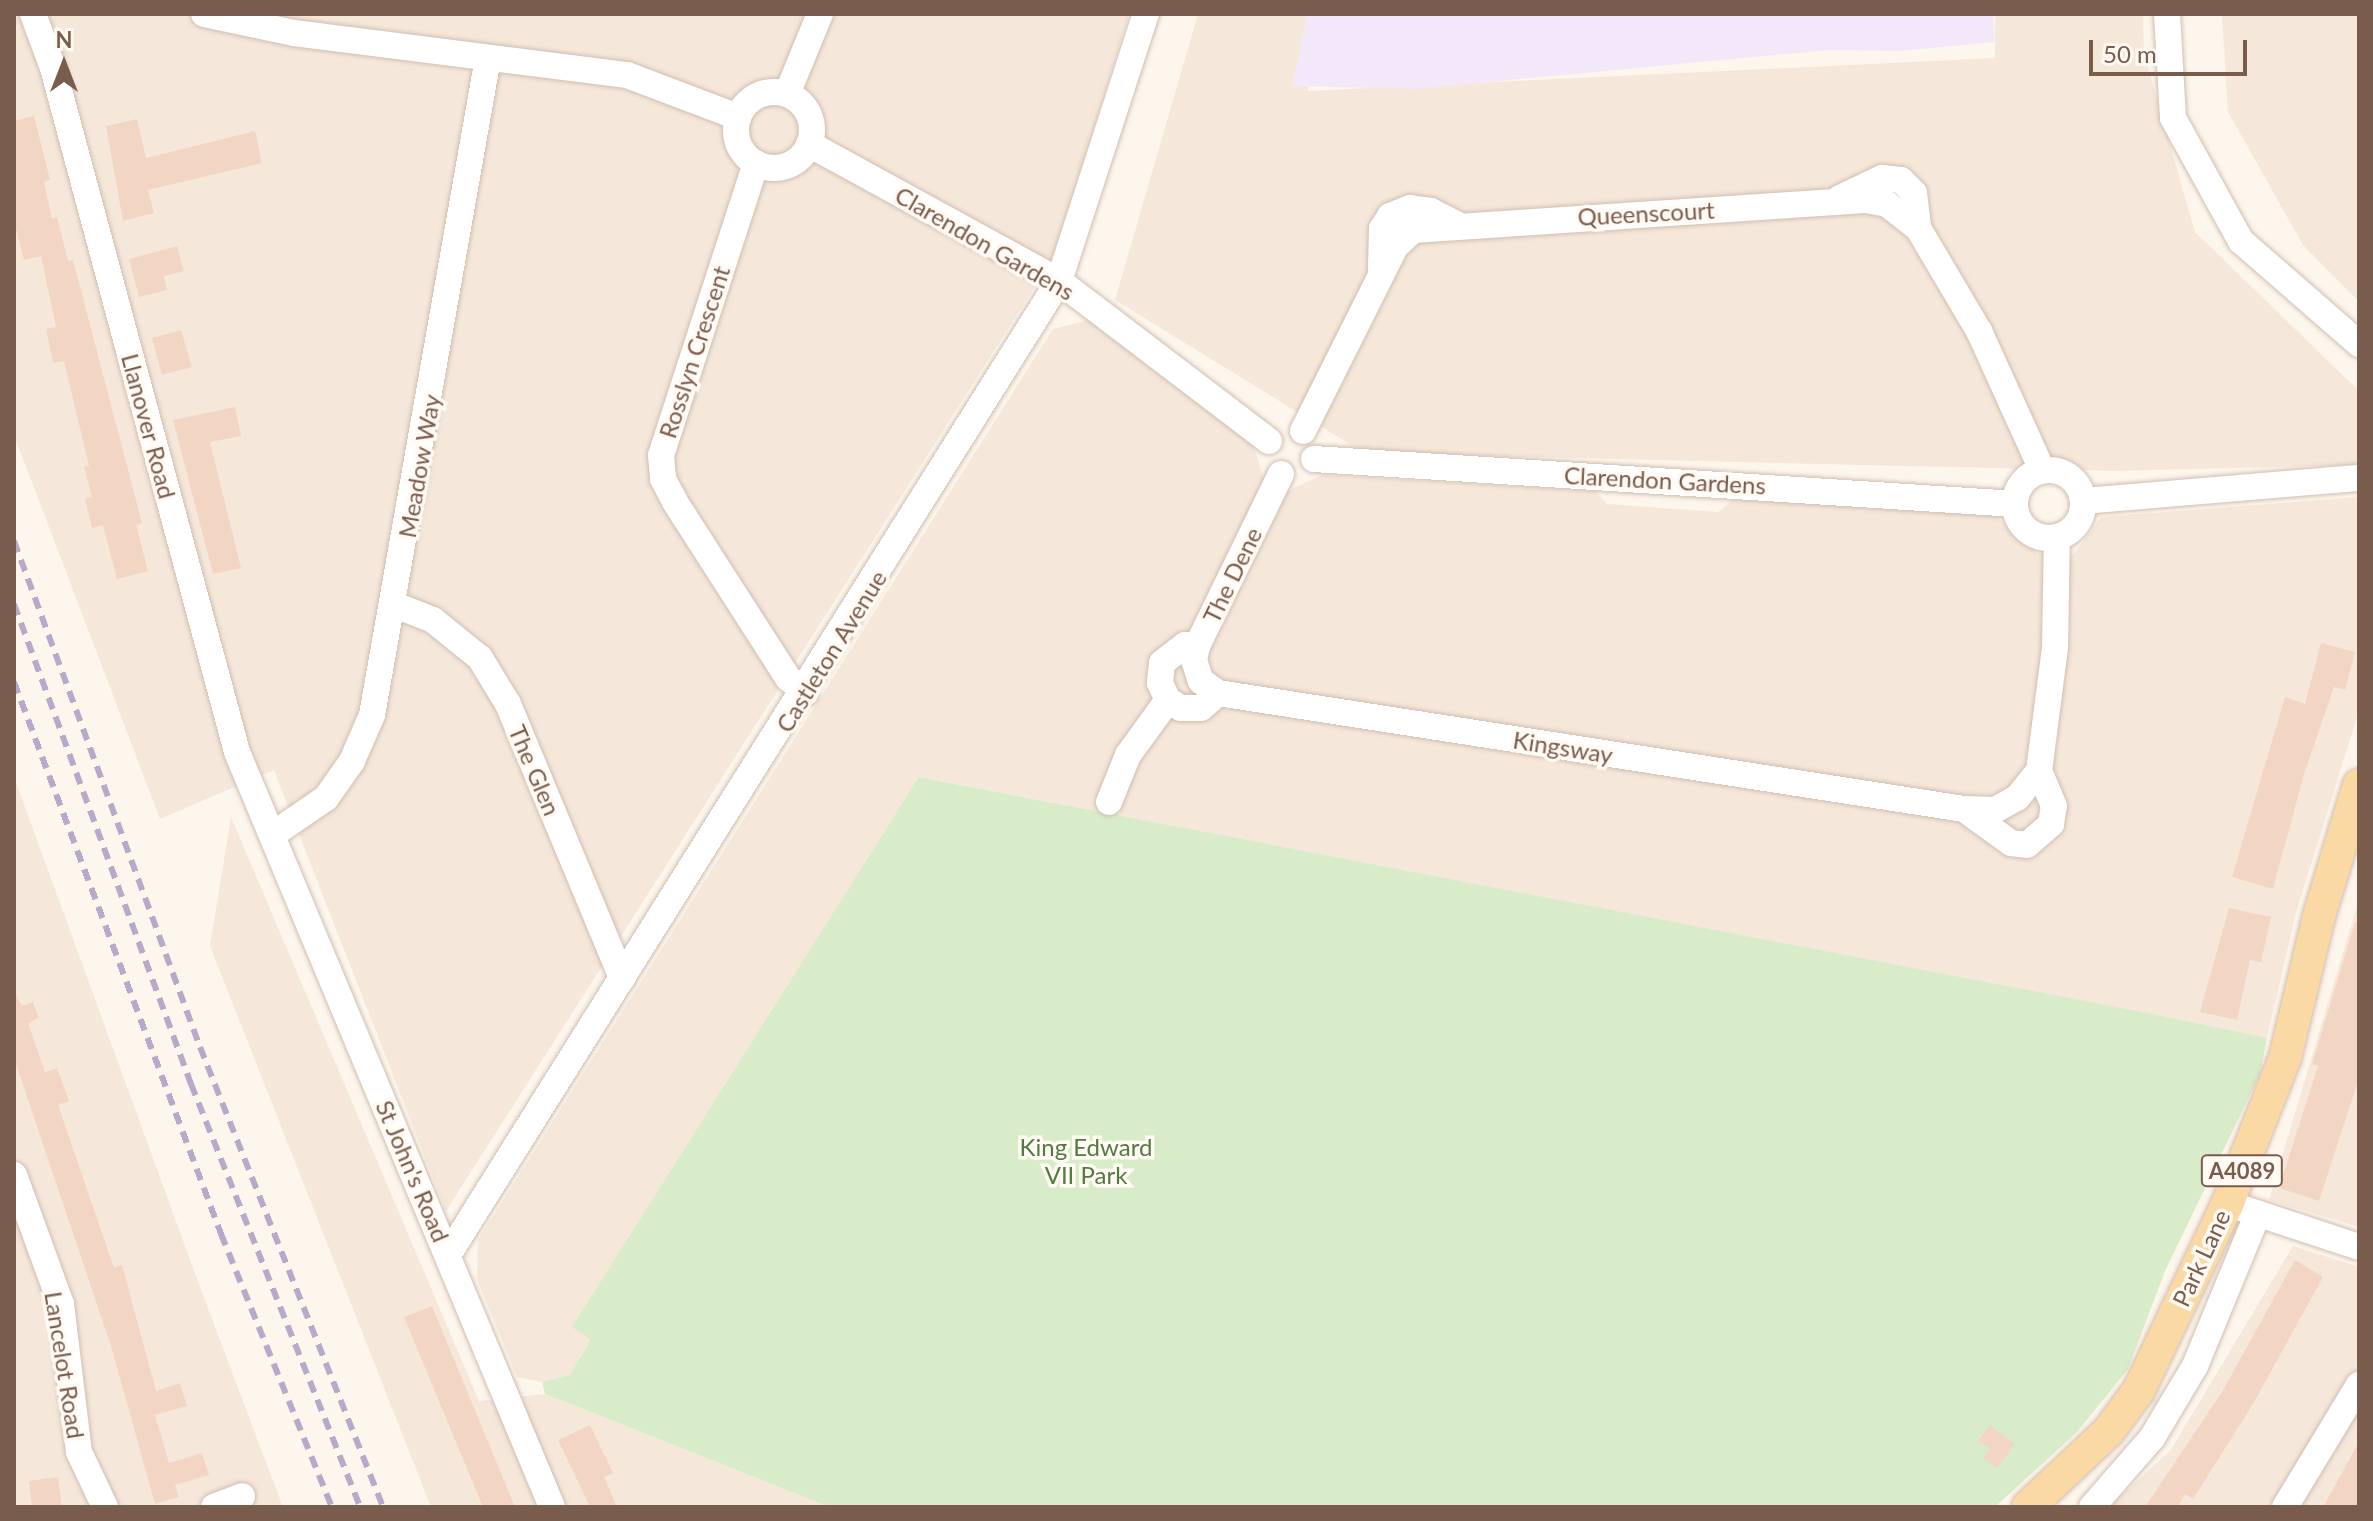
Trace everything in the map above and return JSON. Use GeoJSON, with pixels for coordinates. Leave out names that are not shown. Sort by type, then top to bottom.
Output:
{"type":"FeatureCollection","features":[{"type":"Feature","properties":{"kind":"main road","name":"Park Lane"},"geometry":{"type":"LineString","coordinates":[[2028,1507],[2108,1432],[2139,1390],[2227,1205],[2285,1058],[2319,916],[2359,785]]}},
{"type":"Feature","properties":{"kind":"street","name":"Llanover Road"},"geometry":{"type":"LineString","coordinates":[[33,14],[53,68],[237,752],[272,835]]}},
{"type":"Feature","properties":{"kind":"street"},"geometry":{"type":"LineString","coordinates":[[204,14],[294,33],[627,75],[738,117]]}},
{"type":"Feature","properties":{"kind":"street"},"geometry":{"type":"LineString","coordinates":[[787,94],[820,14]]}},
{"type":"Feature","properties":{"kind":"street","name":"Castleton Avenue"},"geometry":{"type":"LineString","coordinates":[[448,1255],[805,693],[1059,281],[1146,14]]}},
{"type":"Feature","properties":{"kind":"street"},"geometry":{"type":"LineString","coordinates":[[2167,14],[2173,118],[2241,241],[2359,344]]}},
{"type":"Feature","properties":{"kind":"street","name":"Meadow Way"},"geometry":{"type":"LineString","coordinates":[[272,835],[326,798],[352,761],[372,715],[395,605],[488,58]]}},
{"type":"Feature","properties":{"kind":"street"},"geometry":{"type":"LineString","coordinates":[[787,94],[807,111],[809,144],[792,163],[756,163],[739,144],[738,117],[755,97],[787,94]]}},
{"type":"Feature","properties":{"kind":"street","name":"Clarendon Gardens"},"geometry":{"type":"LineString","coordinates":[[809,144],[1059,281],[1269,441]]}},
{"type":"Feature","properties":{"kind":"street","name":"Rosslyn Crescent"},"geometry":{"type":"LineString","coordinates":[[756,163],[661,455],[663,479],[788,678],[805,693]]}},
{"type":"Feature","properties":{"kind":"street","name":"Queenscourt"},"geometry":{"type":"LineString","coordinates":[[1303,431],[1404,235],[1458,224],[1834,202],[1882,178],[1901,180],[1914,193],[1918,228],[1979,331],[2042,470]]}},
{"type":"Feature","properties":{"kind":"street"},"geometry":{"type":"LineString","coordinates":[[1282,429],[1303,431],[1314,443],[1314,459],[1301,474],[1281,474],[1269,463],[1269,441],[1282,429]]}},
{"type":"Feature","properties":{"kind":"street","name":"Clarendon Gardens"},"geometry":{"type":"LineString","coordinates":[[1314,459],[2015,504]]}},
{"type":"Feature","properties":{"kind":"street"},"geometry":{"type":"LineString","coordinates":[[2042,470],[2065,474],[2083,501],[2077,523],[2057,537],[2045,537],[2024,526],[2015,504],[2023,482],[2042,470]]}},
{"type":"Feature","properties":{"kind":"street","name":"The Dene"},"geometry":{"type":"LineString","coordinates":[[1168,700],[1160,683],[1162,663],[1185,645],[1197,646],[1281,474]]}},
{"type":"Feature","properties":{"kind":"street"},"geometry":{"type":"LineString","coordinates":[[2083,501],[2359,478]]}},
{"type":"Feature","properties":{"kind":"street","name":"Kingsway"},"geometry":{"type":"LineString","coordinates":[[1964,809],[2011,843],[2027,845],[2051,824],[2054,806],[2039,771],[2055,648],[2057,537]]}},
{"type":"Feature","properties":{"kind":"street","name":"The Glen"},"geometry":{"type":"LineString","coordinates":[[395,605],[433,620],[480,658],[494,681],[622,978]]}},
{"type":"Feature","properties":{"kind":"street"},"geometry":{"type":"LineString","coordinates":[[1109,802],[1128,755],[1168,700],[1181,708],[1201,708],[1218,693],[1201,681],[1194,660],[1197,646]]}},
{"type":"Feature","properties":{"kind":"street","name":"Kingsway"},"geometry":{"type":"LineString","coordinates":[[1218,693],[1964,809],[1995,810],[2017,798],[2039,771]]}},
{"type":"Feature","properties":{"kind":"street","name":"St John's Road"},"geometry":{"type":"LineString","coordinates":[[272,835],[552,1507]]}},
{"type":"Feature","properties":{"kind":"street","name":"Lancelot Road"},"geometry":{"type":"LineString","coordinates":[[14,1175],[22,1219],[61,1304],[79,1452],[105,1507]]}},
{"type":"Feature","properties":{"kind":"street"},"geometry":{"type":"LineString","coordinates":[[2227,1205],[2359,1247]]}},
{"type":"Feature","properties":{"kind":"street","name":"Park Lane"},"geometry":{"type":"LineString","coordinates":[[2092,1507],[2152,1438],[2195,1366],[2258,1213]]}},
{"type":"Feature","properties":{"kind":"street"},"geometry":{"type":"LineString","coordinates":[[2285,1507],[2359,1385]]}},
{"type":"Feature","properties":{"kind":"street"},"geometry":{"type":"LineString","coordinates":[[214,1507],[242,1496]]}},
{"type":"Feature","properties":{"kind":"shaded area"},"geometry":{"type":"Polygon","coordinates":[[[14,14],[1129,14],[1055,255],[446,1211],[274,770],[160,819],[14,435],[14,14]]]}},
{"type":"Feature","properties":{"kind":"shaded area"},"geometry":{"type":"Polygon","coordinates":[[[1198,14],[1324,14],[1308,91],[1995,58],[1995,14],[2143,14],[2144,53],[2195,232],[2359,391],[2359,465],[2115,471],[1364,453],[1115,300],[1198,14]]]}},
{"type":"Feature","properties":{"kind":"shaded area"},"geometry":{"type":"Polygon","coordinates":[[[1308,14],[1993,14],[1995,42],[1899,51],[1829,50],[1415,89],[1292,86],[1308,14]]]}},
{"type":"Feature","properties":{"kind":"shaded area"},"geometry":{"type":"Polygon","coordinates":[[[2222,14],[2359,14],[2359,302],[2303,245],[2228,112],[2222,14]]]}},
{"type":"Feature","properties":{"kind":"shaded area"},"geometry":{"type":"Polygon","coordinates":[[[1089,320],[1253,444],[1263,476],[1289,490],[1322,475],[1595,491],[1607,504],[1718,512],[1734,499],[1995,515],[2038,554],[2073,555],[2101,517],[2359,497],[2359,711],[2297,909],[2267,1038],[920,777],[573,1327],[592,1339],[570,1376],[542,1382],[517,1377],[477,1279],[478,1240],[1053,329],[1089,320]]]}},
{"type":"Feature","properties":{"kind":"shaded area"},"geometry":{"type":"Polygon","coordinates":[[[14,777],[200,1287],[283,1507],[14,1507],[14,777]]]}},
{"type":"Feature","properties":{"kind":"shaded area"},"geometry":{"type":"Polygon","coordinates":[[[231,817],[479,1401],[545,1394],[830,1507],[431,1507],[210,946],[231,817]]]}},
{"type":"Feature","properties":{"kind":"shaded area"},"geometry":{"type":"Polygon","coordinates":[[[2359,899],[2359,1227],[2269,1200],[2359,899]]]}},
{"type":"Feature","properties":{"kind":"shaded area"},"geometry":{"type":"Polygon","coordinates":[[[2293,1246],[2359,1267],[2359,1507],[2108,1507],[2170,1451],[2293,1246]]]}},
{"type":"Feature","properties":{"kind":"green space","name":"King Edward VII Park"},"geometry":{"type":"Polygon","coordinates":[[[919,777],[2267,1038],[2260,1074],[2165,1271],[2128,1369],[2077,1432],[1995,1507],[830,1507],[545,1394],[542,1382],[570,1375],[591,1340],[572,1327],[919,777]]]}},
{"type":"Feature","properties":{"kind":"building"},"geometry":{"type":"Polygon","coordinates":[[[34,116],[50,180],[44,182],[52,219],[57,217],[68,261],[73,260],[142,523],[136,525],[148,571],[117,579],[103,525],[92,528],[85,499],[92,497],[84,467],[89,466],[64,361],[53,363],[46,329],[56,327],[41,256],[24,260],[14,221],[14,121],[34,116]]]}},
{"type":"Feature","properties":{"kind":"building"},"geometry":{"type":"Polygon","coordinates":[[[137,119],[146,158],[255,131],[262,163],[148,190],[154,213],[123,221],[106,126],[137,119]]]}},
{"type":"Feature","properties":{"kind":"building"},"geometry":{"type":"Polygon","coordinates":[[[177,246],[184,271],[164,276],[167,290],[139,297],[129,259],[177,246]]]}},
{"type":"Feature","properties":{"kind":"building"},"geometry":{"type":"Polygon","coordinates":[[[181,330],[192,367],[162,375],[152,338],[181,330]]]}},
{"type":"Feature","properties":{"kind":"building"},"geometry":{"type":"Polygon","coordinates":[[[235,407],[241,436],[210,442],[241,568],[213,574],[173,420],[235,407]]]}},
{"type":"Feature","properties":{"kind":"building"},"geometry":{"type":"Polygon","coordinates":[[[2321,643],[2355,652],[2345,690],[2334,687],[2304,774],[2273,889],[2232,877],[2285,697],[2305,704],[2321,643]]]}},
{"type":"Feature","properties":{"kind":"building"},"geometry":{"type":"Polygon","coordinates":[[[2229,908],[2271,917],[2261,962],[2250,960],[2237,1020],[2200,1012],[2229,908]]]}},
{"type":"Feature","properties":{"kind":"building"},"geometry":{"type":"Polygon","coordinates":[[[2355,922],[2359,923],[2359,1078],[2319,1201],[2279,1188],[2318,1066],[2312,1064],[2355,922]]]}},
{"type":"Feature","properties":{"kind":"building"},"geometry":{"type":"Polygon","coordinates":[[[14,991],[22,1006],[33,1002],[39,1018],[28,1023],[45,1072],[57,1068],[69,1101],[58,1105],[114,1268],[122,1265],[156,1391],[180,1383],[187,1406],[155,1415],[169,1463],[202,1453],[209,1475],[175,1485],[179,1497],[155,1504],[111,1346],[14,1058],[14,991]]]}},
{"type":"Feature","properties":{"kind":"building"},"geometry":{"type":"Polygon","coordinates":[[[2295,1260],[2323,1277],[2253,1404],[2193,1499],[2185,1494],[2178,1507],[2145,1507],[2222,1392],[2295,1260]]]}},
{"type":"Feature","properties":{"kind":"building"},"geometry":{"type":"Polygon","coordinates":[[[432,1306],[515,1507],[483,1507],[404,1317],[432,1306]]]}},
{"type":"Feature","properties":{"kind":"building"},"geometry":{"type":"Polygon","coordinates":[[[590,1425],[613,1473],[604,1477],[617,1507],[590,1507],[558,1440],[590,1425]]]}},
{"type":"Feature","properties":{"kind":"building"},"geometry":{"type":"Polygon","coordinates":[[[1990,1425],[2015,1444],[1997,1468],[1983,1458],[1990,1449],[1978,1441],[1990,1425]]]}},
{"type":"Feature","properties":{"kind":"building"},"geometry":{"type":"Polygon","coordinates":[[[2359,1442],[2359,1507],[2323,1507],[2359,1442]]]}},
{"type":"Feature","properties":{"kind":"building"},"geometry":{"type":"Polygon","coordinates":[[[58,1477],[62,1507],[32,1507],[29,1481],[58,1477]]]}},
{"type":"Feature","properties":{"kind":"railway"},"geometry":{"type":"LineString","coordinates":[[14,541],[200,1047],[383,1507]]}},
{"type":"Feature","properties":{"kind":"railway"},"geometry":{"type":"LineString","coordinates":[[14,604],[191,1084],[360,1507]]}},
{"type":"Feature","properties":{"kind":"railway"},"geometry":{"type":"LineString","coordinates":[[14,682],[221,1234],[332,1507]]}}]}
